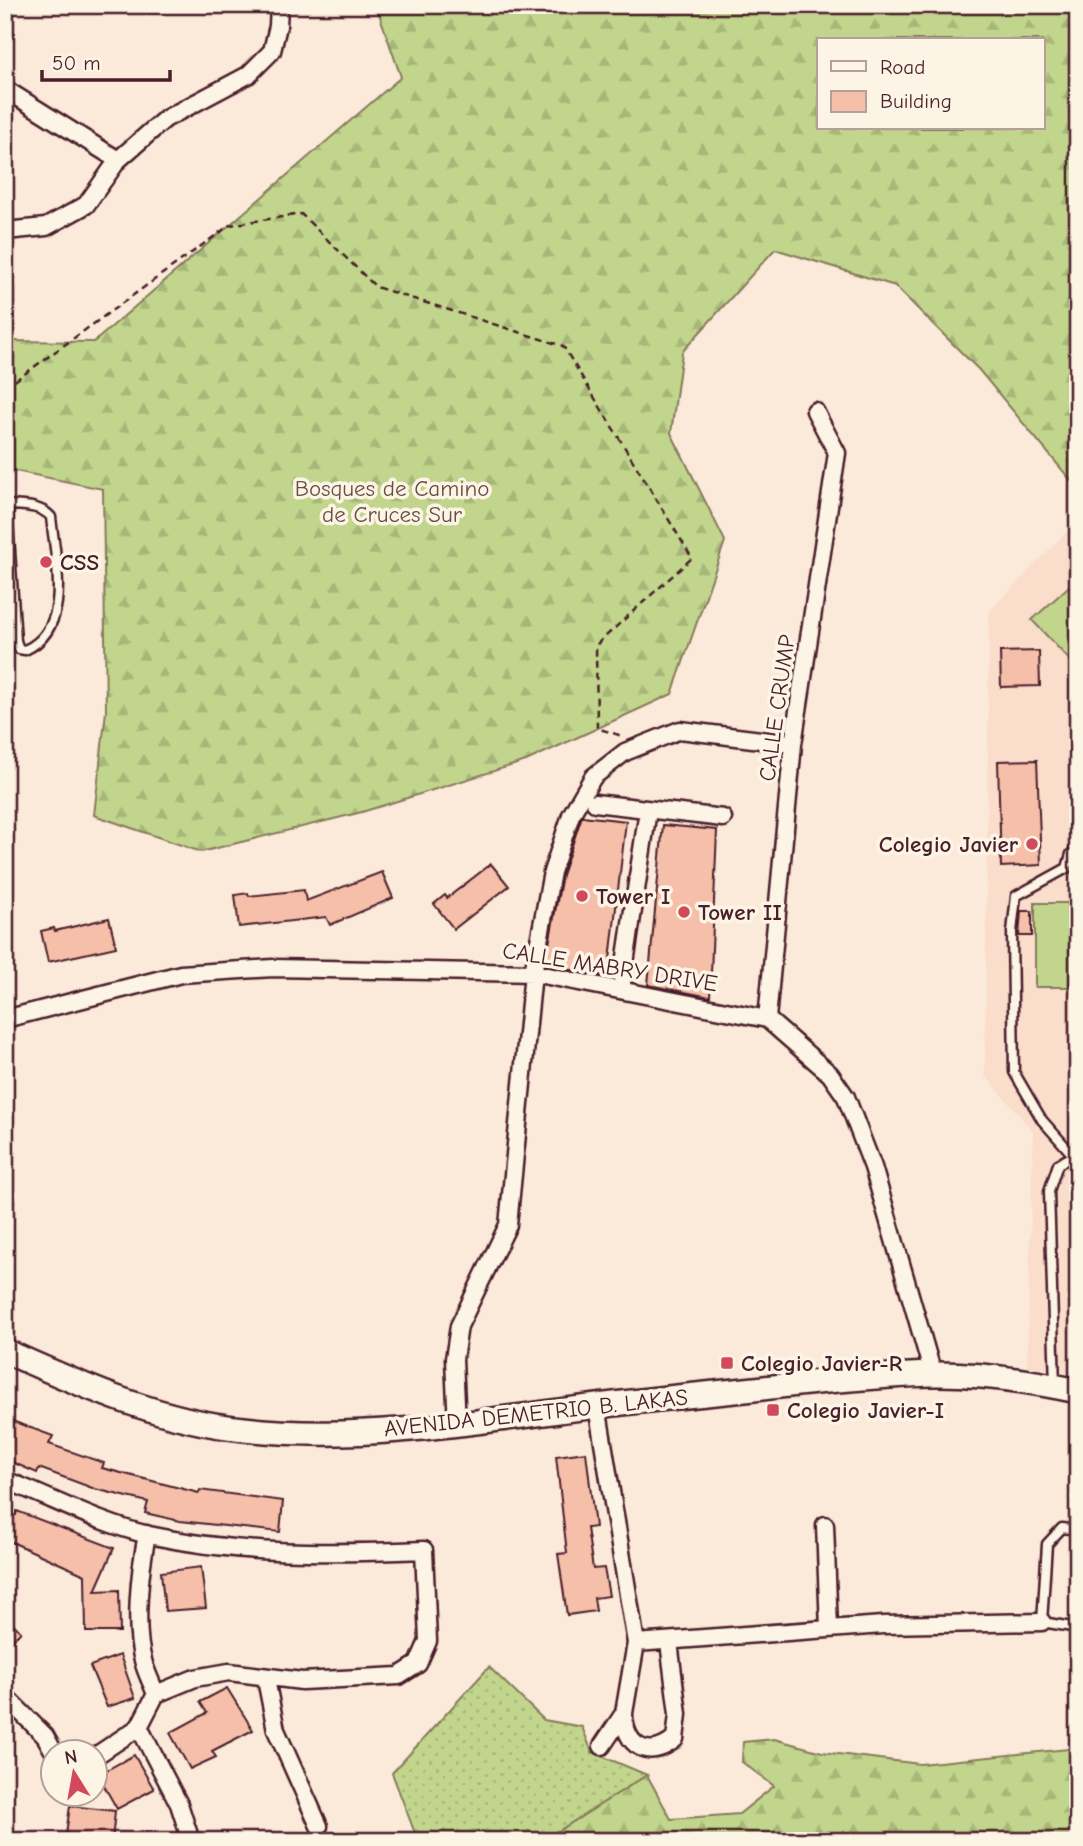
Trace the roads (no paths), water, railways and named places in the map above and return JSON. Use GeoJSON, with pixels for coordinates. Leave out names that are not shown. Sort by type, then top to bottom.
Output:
{"type":"FeatureCollection","features":[{"type":"Feature","properties":{"kind":"street"},"geometry":{"type":"LineString","coordinates":[[5,231],[46,227],[86,205],[118,160],[165,119],[248,75],[272,51],[278,26],[279,5]]}},
{"type":"Feature","properties":{"kind":"street"},"geometry":{"type":"LineString","coordinates":[[5,89],[118,160]]}},
{"type":"Feature","properties":{"kind":"street","name":"CALLE CRUMP"},"geometry":{"type":"LineString","coordinates":[[767,1019],[793,744],[837,453],[815,411]]}},
{"type":"Feature","properties":{"kind":"street"},"geometry":{"type":"LineString","coordinates":[[457,1426],[454,1359],[459,1326],[508,1225],[533,973],[552,872],[570,815],[593,777],[625,752],[643,742],[680,730],[793,744]]}},
{"type":"Feature","properties":{"kind":"street"},"geometry":{"type":"LineString","coordinates":[[595,803],[723,818]]}},
{"type":"Feature","properties":{"kind":"street"},"geometry":{"type":"LineString","coordinates":[[621,990],[648,810]]}},
{"type":"Feature","properties":{"kind":"street","name":"CALLE MABRY DRIVE"},"geometry":{"type":"LineString","coordinates":[[5,1019],[181,974],[229,968],[533,973],[767,1019],[830,1074],[846,1097],[873,1167],[933,1374]]}},
{"type":"Feature","properties":{"kind":"street","name":"AVENIDA DEMETRIO B. LAKAS"},"geometry":{"type":"LineString","coordinates":[[5,1351],[134,1405],[241,1429],[340,1433],[457,1426],[597,1406],[800,1384],[933,1374],[1055,1386],[1078,1391]]}},
{"type":"Feature","properties":{"kind":"street"},"geometry":{"type":"LineString","coordinates":[[597,1406],[636,1643],[624,1713],[624,1729],[628,1739],[643,1749],[665,1747],[675,1739],[678,1714],[669,1642]]}},
{"type":"Feature","properties":{"kind":"street"},"geometry":{"type":"LineString","coordinates":[[5,1480],[147,1534],[226,1549],[302,1553],[424,1550],[428,1641],[418,1664],[399,1676],[302,1681],[266,1679],[229,1672],[195,1678],[156,1694],[139,1727],[108,1748]]}},
{"type":"Feature","properties":{"kind":"street"},"geometry":{"type":"LineString","coordinates":[[825,1525],[829,1629]]}},
{"type":"Feature","properties":{"kind":"street"},"geometry":{"type":"LineString","coordinates":[[147,1534],[141,1565],[140,1642],[143,1663],[156,1694]]}},
{"type":"Feature","properties":{"kind":"street"},"geometry":{"type":"LineString","coordinates":[[636,1643],[829,1629],[1042,1622]]}},
{"type":"Feature","properties":{"kind":"street"},"geometry":{"type":"LineString","coordinates":[[266,1679],[276,1730],[319,1826]]}},
{"type":"Feature","properties":{"kind":"street"},"geometry":{"type":"LineString","coordinates":[[5,1696],[46,1738]]}},
{"type":"Feature","properties":{"kind":"street"},"geometry":{"type":"LineString","coordinates":[[602,1746],[624,1713]]}},
{"type":"Feature","properties":{"kind":"street"},"geometry":{"type":"LineString","coordinates":[[139,1727],[180,1804],[191,1841]]}},
{"type":"Feature","properties":{"kind":"lane"},"geometry":{"type":"LineString","coordinates":[[6,505],[37,508],[51,517],[58,594],[55,620],[44,635],[25,650],[19,649],[16,641],[6,505]]}},
{"type":"Feature","properties":{"kind":"lane"},"geometry":{"type":"LineString","coordinates":[[1055,1386],[1049,1191],[1058,1164],[1075,1155],[1042,1120],[1014,1072],[1012,933],[1016,896],[1067,868],[1071,854]]}},
{"type":"Feature","properties":{"kind":"lane"},"geometry":{"type":"LineString","coordinates":[[1078,1530],[1062,1528],[1047,1544],[1042,1622],[1078,1628]]}},
{"type":"Feature","properties":{"kind":"place","name":"CSS"},"geometry":{"type":"Point","coordinates":[46,562]}},
{"type":"Feature","properties":{"kind":"place","name":"Colegio Javier"},"geometry":{"type":"Point","coordinates":[1032,844]}},
{"type":"Feature","properties":{"kind":"place","name":"Tower I"},"geometry":{"type":"Point","coordinates":[582,896]}},
{"type":"Feature","properties":{"kind":"place","name":"Tower II"},"geometry":{"type":"Point","coordinates":[684,912]}},
{"type":"Feature","properties":{"kind":"place","name":"Colegio Javier-R"},"geometry":{"type":"Point","coordinates":[727,1363]}},
{"type":"Feature","properties":{"kind":"place","name":"Colegio Javier-I"},"geometry":{"type":"Point","coordinates":[773,1410]}},
{"type":"Feature","properties":{"kind":"park label","name":"Bosques de Camino de Cruces Sur"},"geometry":{"type":"Point","coordinates":[392,501]}}]}
